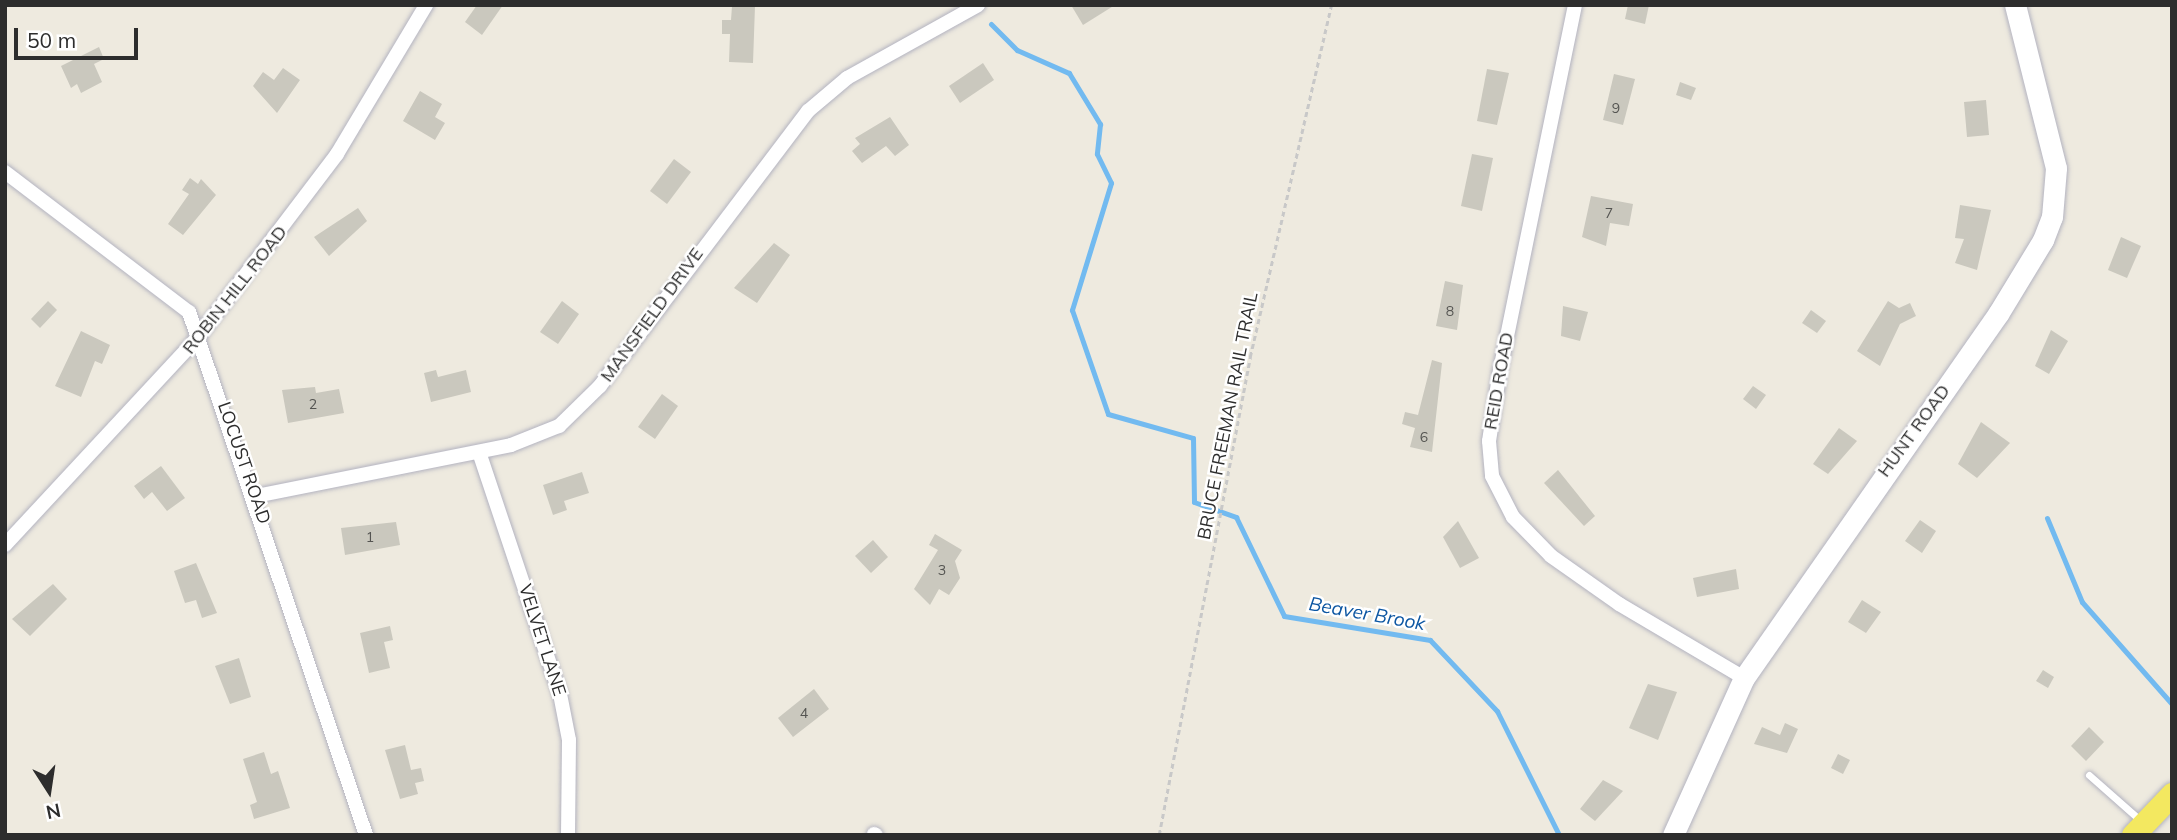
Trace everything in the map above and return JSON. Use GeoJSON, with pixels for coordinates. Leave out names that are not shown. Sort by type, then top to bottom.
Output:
{"type":"FeatureCollection","features":[{"type":"Feature","properties":{"kind":"main road"},"geometry":{"type":"LineString","coordinates":[[2139,829],[2172,794]]}},
{"type":"Feature","properties":{"kind":"street","name":"ROBIN HILL ROAD"},"geometry":{"type":"LineString","coordinates":[[5,545],[199,336],[337,154],[426,5]]}},
{"type":"Feature","properties":{"kind":"street","name":"MANSFIELD DRIVE"},"geometry":{"type":"LineString","coordinates":[[256,496],[479,452],[544,435],[576,414],[808,111],[847,78],[978,5]]}},
{"type":"Feature","properties":{"kind":"street","name":"REID ROAD"},"geometry":{"type":"LineString","coordinates":[[1575,5],[1500,370],[1489,440],[1492,476],[1513,517],[1551,556],[1619,604],[1745,678]]}},
{"type":"Feature","properties":{"kind":"street","name":"HUNT ROAD"},"geometry":{"type":"LineString","coordinates":[[1673,835],[1745,678],[1998,314],[2043,240],[2052,217],[2056,167],[2015,5]]}},
{"type":"Feature","properties":{"kind":"street","name":"LOCUST ROAD"},"geometry":{"type":"LineString","coordinates":[[5,172],[171,292],[199,336],[256,496],[366,835]]}},
{"type":"Feature","properties":{"kind":"street","name":"VELVET LANE"},"geometry":{"type":"LineString","coordinates":[[479,452],[560,694],[569,740],[568,835]]}},
{"type":"Feature","properties":{"kind":"lane"},"geometry":{"type":"LineString","coordinates":[[2089,775],[2139,829]]}},
{"type":"Feature","properties":{"kind":"path","name":"BRUCE FREEMAN RAIL TRAIL"},"geometry":{"type":"LineString","coordinates":[[1159,835],[1250,357],[1331,5]]}},
{"type":"Feature","properties":{"kind":"building"},"geometry":{"type":"Polygon","coordinates":[[[477,5],[503,5],[482,35],[465,22],[477,5]]]}},
{"type":"Feature","properties":{"kind":"building"},"geometry":{"type":"Polygon","coordinates":[[[1071,5],[1115,5],[1083,25],[1071,5]]]}},
{"type":"Feature","properties":{"kind":"building"},"geometry":{"type":"Polygon","coordinates":[[[1628,5],[1649,5],[1645,24],[1625,19],[1628,5]]]}},
{"type":"Feature","properties":{"kind":"building"},"geometry":{"type":"Polygon","coordinates":[[[732,6],[755,6],[753,63],[729,62],[730,34],[722,34],[722,20],[731,20],[732,6]]]}},
{"type":"Feature","properties":{"kind":"building"},"geometry":{"type":"Polygon","coordinates":[[[99,47],[104,59],[94,64],[102,82],[81,93],[77,84],[71,88],[61,66],[99,47]]]}},
{"type":"Feature","properties":{"kind":"building"},"geometry":{"type":"Polygon","coordinates":[[[983,63],[994,80],[960,103],[949,86],[983,63]]]}},
{"type":"Feature","properties":{"kind":"building"},"geometry":{"type":"Polygon","coordinates":[[[283,68],[300,80],[277,113],[253,86],[263,72],[274,80],[283,68]]]}},
{"type":"Feature","properties":{"kind":"building"},"geometry":{"type":"Polygon","coordinates":[[[1487,69],[1509,73],[1497,125],[1477,121],[1487,69]]]}},
{"type":"Feature","properties":{"kind":"building"},"geometry":{"type":"Polygon","coordinates":[[[1614,74],[1635,79],[1623,125],[1603,120],[1614,74]]]}},
{"type":"Feature","properties":{"kind":"building"},"geometry":{"type":"Polygon","coordinates":[[[1680,82],[1696,88],[1691,100],[1676,95],[1680,82]]]}},
{"type":"Feature","properties":{"kind":"building"},"geometry":{"type":"Polygon","coordinates":[[[420,91],[442,104],[435,117],[445,123],[435,140],[403,121],[420,91]]]}},
{"type":"Feature","properties":{"kind":"building"},"geometry":{"type":"Polygon","coordinates":[[[1986,100],[1989,135],[1967,137],[1964,102],[1986,100]]]}},
{"type":"Feature","properties":{"kind":"building"},"geometry":{"type":"Polygon","coordinates":[[[890,117],[909,145],[895,156],[886,146],[862,163],[852,151],[860,144],[855,138],[890,117]]]}},
{"type":"Feature","properties":{"kind":"building"},"geometry":{"type":"Polygon","coordinates":[[[1472,154],[1493,158],[1482,211],[1461,206],[1472,154]]]}},
{"type":"Feature","properties":{"kind":"building"},"geometry":{"type":"Polygon","coordinates":[[[674,159],[691,172],[667,204],[650,191],[674,159]]]}},
{"type":"Feature","properties":{"kind":"building"},"geometry":{"type":"Polygon","coordinates":[[[190,178],[198,184],[201,179],[216,195],[183,235],[168,224],[189,194],[182,190],[190,178]]]}},
{"type":"Feature","properties":{"kind":"building"},"geometry":{"type":"Polygon","coordinates":[[[1591,196],[1633,204],[1629,226],[1610,223],[1606,246],[1582,237],[1591,196]]]}},
{"type":"Feature","properties":{"kind":"building"},"geometry":{"type":"Polygon","coordinates":[[[1960,205],[1991,210],[1977,270],[1955,263],[1964,239],[1955,238],[1960,205]]]}},
{"type":"Feature","properties":{"kind":"building"},"geometry":{"type":"Polygon","coordinates":[[[358,208],[367,221],[329,256],[314,237],[358,208]]]}},
{"type":"Feature","properties":{"kind":"building"},"geometry":{"type":"Polygon","coordinates":[[[2121,237],[2141,246],[2127,278],[2108,270],[2121,237]]]}},
{"type":"Feature","properties":{"kind":"building"},"geometry":{"type":"Polygon","coordinates":[[[774,243],[790,255],[757,303],[734,288],[774,243]]]}},
{"type":"Feature","properties":{"kind":"building"},"geometry":{"type":"Polygon","coordinates":[[[1445,281],[1463,285],[1457,330],[1436,326],[1445,281]]]}},
{"type":"Feature","properties":{"kind":"building"},"geometry":{"type":"Polygon","coordinates":[[[48,301],[57,310],[40,328],[31,319],[48,301]]]}},
{"type":"Feature","properties":{"kind":"building"},"geometry":{"type":"Polygon","coordinates":[[[562,301],[579,314],[558,344],[540,332],[562,301]]]}},
{"type":"Feature","properties":{"kind":"building"},"geometry":{"type":"Polygon","coordinates":[[[1888,301],[1899,308],[1910,303],[1916,316],[1900,324],[1880,366],[1857,351],[1888,301]]]}},
{"type":"Feature","properties":{"kind":"building"},"geometry":{"type":"Polygon","coordinates":[[[1563,306],[1588,312],[1580,341],[1561,336],[1563,306]]]}},
{"type":"Feature","properties":{"kind":"building"},"geometry":{"type":"Polygon","coordinates":[[[1811,310],[1826,321],[1817,333],[1802,323],[1811,310]]]}},
{"type":"Feature","properties":{"kind":"building"},"geometry":{"type":"Polygon","coordinates":[[[2051,330],[2068,341],[2049,374],[2035,366],[2051,330]]]}},
{"type":"Feature","properties":{"kind":"building"},"geometry":{"type":"Polygon","coordinates":[[[81,331],[110,345],[102,364],[95,361],[81,397],[55,386],[81,331]]]}},
{"type":"Feature","properties":{"kind":"building"},"geometry":{"type":"Polygon","coordinates":[[[1432,360],[1442,363],[1432,452],[1410,447],[1415,428],[1402,424],[1405,412],[1418,415],[1432,360]]]}},
{"type":"Feature","properties":{"kind":"building"},"geometry":{"type":"Polygon","coordinates":[[[436,370],[438,377],[466,370],[471,392],[431,402],[424,373],[436,370]]]}},
{"type":"Feature","properties":{"kind":"building"},"geometry":{"type":"Polygon","coordinates":[[[1753,386],[1766,395],[1756,409],[1743,399],[1753,386]]]}},
{"type":"Feature","properties":{"kind":"building"},"geometry":{"type":"Polygon","coordinates":[[[315,387],[316,393],[339,389],[344,413],[288,423],[282,390],[315,387]]]}},
{"type":"Feature","properties":{"kind":"building"},"geometry":{"type":"Polygon","coordinates":[[[662,394],[678,406],[655,439],[638,427],[662,394]]]}},
{"type":"Feature","properties":{"kind":"building"},"geometry":{"type":"Polygon","coordinates":[[[1981,422],[2010,443],[1977,478],[1958,464],[1981,422]]]}},
{"type":"Feature","properties":{"kind":"building"},"geometry":{"type":"Polygon","coordinates":[[[1839,428],[1857,441],[1828,474],[1813,464],[1839,428]]]}},
{"type":"Feature","properties":{"kind":"building"},"geometry":{"type":"Polygon","coordinates":[[[161,466],[185,498],[167,511],[152,492],[144,499],[134,486],[161,466]]]}},
{"type":"Feature","properties":{"kind":"building"},"geometry":{"type":"Polygon","coordinates":[[[1558,470],[1595,516],[1584,526],[1544,483],[1558,470]]]}},
{"type":"Feature","properties":{"kind":"building"},"geometry":{"type":"Polygon","coordinates":[[[582,472],[589,493],[564,501],[567,510],[553,515],[543,485],[582,472]]]}},
{"type":"Feature","properties":{"kind":"building"},"geometry":{"type":"Polygon","coordinates":[[[1920,520],[1936,531],[1922,553],[1905,541],[1920,520]]]}},
{"type":"Feature","properties":{"kind":"building"},"geometry":{"type":"Polygon","coordinates":[[[1458,521],[1479,558],[1460,568],[1443,537],[1458,521]]]}},
{"type":"Feature","properties":{"kind":"building"},"geometry":{"type":"Polygon","coordinates":[[[396,522],[400,545],[345,555],[341,528],[396,522]]]}},
{"type":"Feature","properties":{"kind":"building"},"geometry":{"type":"Polygon","coordinates":[[[935,534],[962,550],[955,561],[960,578],[949,595],[939,589],[930,605],[914,589],[938,550],[929,545],[935,534]]]}},
{"type":"Feature","properties":{"kind":"building"},"geometry":{"type":"Polygon","coordinates":[[[873,540],[888,557],[871,573],[855,556],[873,540]]]}},
{"type":"Feature","properties":{"kind":"building"},"geometry":{"type":"Polygon","coordinates":[[[196,563],[217,613],[202,618],[196,600],[185,603],[174,571],[196,563]]]}},
{"type":"Feature","properties":{"kind":"building"},"geometry":{"type":"Polygon","coordinates":[[[1736,569],[1739,589],[1697,597],[1693,578],[1736,569]]]}},
{"type":"Feature","properties":{"kind":"building"},"geometry":{"type":"Polygon","coordinates":[[[53,584],[67,599],[30,636],[12,619],[53,584]]]}},
{"type":"Feature","properties":{"kind":"building"},"geometry":{"type":"Polygon","coordinates":[[[1862,600],[1881,612],[1866,633],[1848,622],[1862,600]]]}},
{"type":"Feature","properties":{"kind":"building"},"geometry":{"type":"Polygon","coordinates":[[[390,626],[393,640],[384,642],[390,668],[369,673],[360,633],[390,626]]]}},
{"type":"Feature","properties":{"kind":"building"},"geometry":{"type":"Polygon","coordinates":[[[239,658],[251,697],[230,704],[215,666],[239,658]]]}},
{"type":"Feature","properties":{"kind":"building"},"geometry":{"type":"Polygon","coordinates":[[[2043,670],[2054,677],[2048,688],[2036,681],[2043,670]]]}},
{"type":"Feature","properties":{"kind":"building"},"geometry":{"type":"Polygon","coordinates":[[[1648,684],[1677,692],[1658,740],[1629,728],[1648,684]]]}},
{"type":"Feature","properties":{"kind":"building"},"geometry":{"type":"Polygon","coordinates":[[[814,689],[829,709],[793,737],[778,718],[814,689]]]}},
{"type":"Feature","properties":{"kind":"building"},"geometry":{"type":"Polygon","coordinates":[[[1785,723],[1798,729],[1787,753],[1754,744],[1762,727],[1780,735],[1785,723]]]}},
{"type":"Feature","properties":{"kind":"building"},"geometry":{"type":"Polygon","coordinates":[[[2089,727],[2104,742],[2086,761],[2071,746],[2089,727]]]}},
{"type":"Feature","properties":{"kind":"building"},"geometry":{"type":"Polygon","coordinates":[[[405,745],[411,770],[421,768],[424,781],[415,783],[418,794],[400,799],[385,750],[405,745]]]}},
{"type":"Feature","properties":{"kind":"building"},"geometry":{"type":"Polygon","coordinates":[[[264,752],[271,774],[278,771],[290,808],[254,819],[250,805],[257,802],[243,759],[264,752]]]}},
{"type":"Feature","properties":{"kind":"building"},"geometry":{"type":"Polygon","coordinates":[[[1838,754],[1850,760],[1843,774],[1831,768],[1838,754]]]}},
{"type":"Feature","properties":{"kind":"building"},"geometry":{"type":"Polygon","coordinates":[[[1603,780],[1623,791],[1595,821],[1580,809],[1603,780]]]}},
{"type":"Feature","properties":{"kind":"waterway","name":"Beaver Brook"},"geometry":{"type":"LineString","coordinates":[[991,24],[1017,50],[1069,73],[1100,124],[1097,154],[1111,183],[1072,310],[1108,414],[1193,438],[1194,502],[1236,517],[1284,616],[1430,640],[1497,711],[1559,835]]}},
{"type":"Feature","properties":{"kind":"waterway"},"geometry":{"type":"LineString","coordinates":[[2047,518],[2082,602],[2172,704]]}}]}
